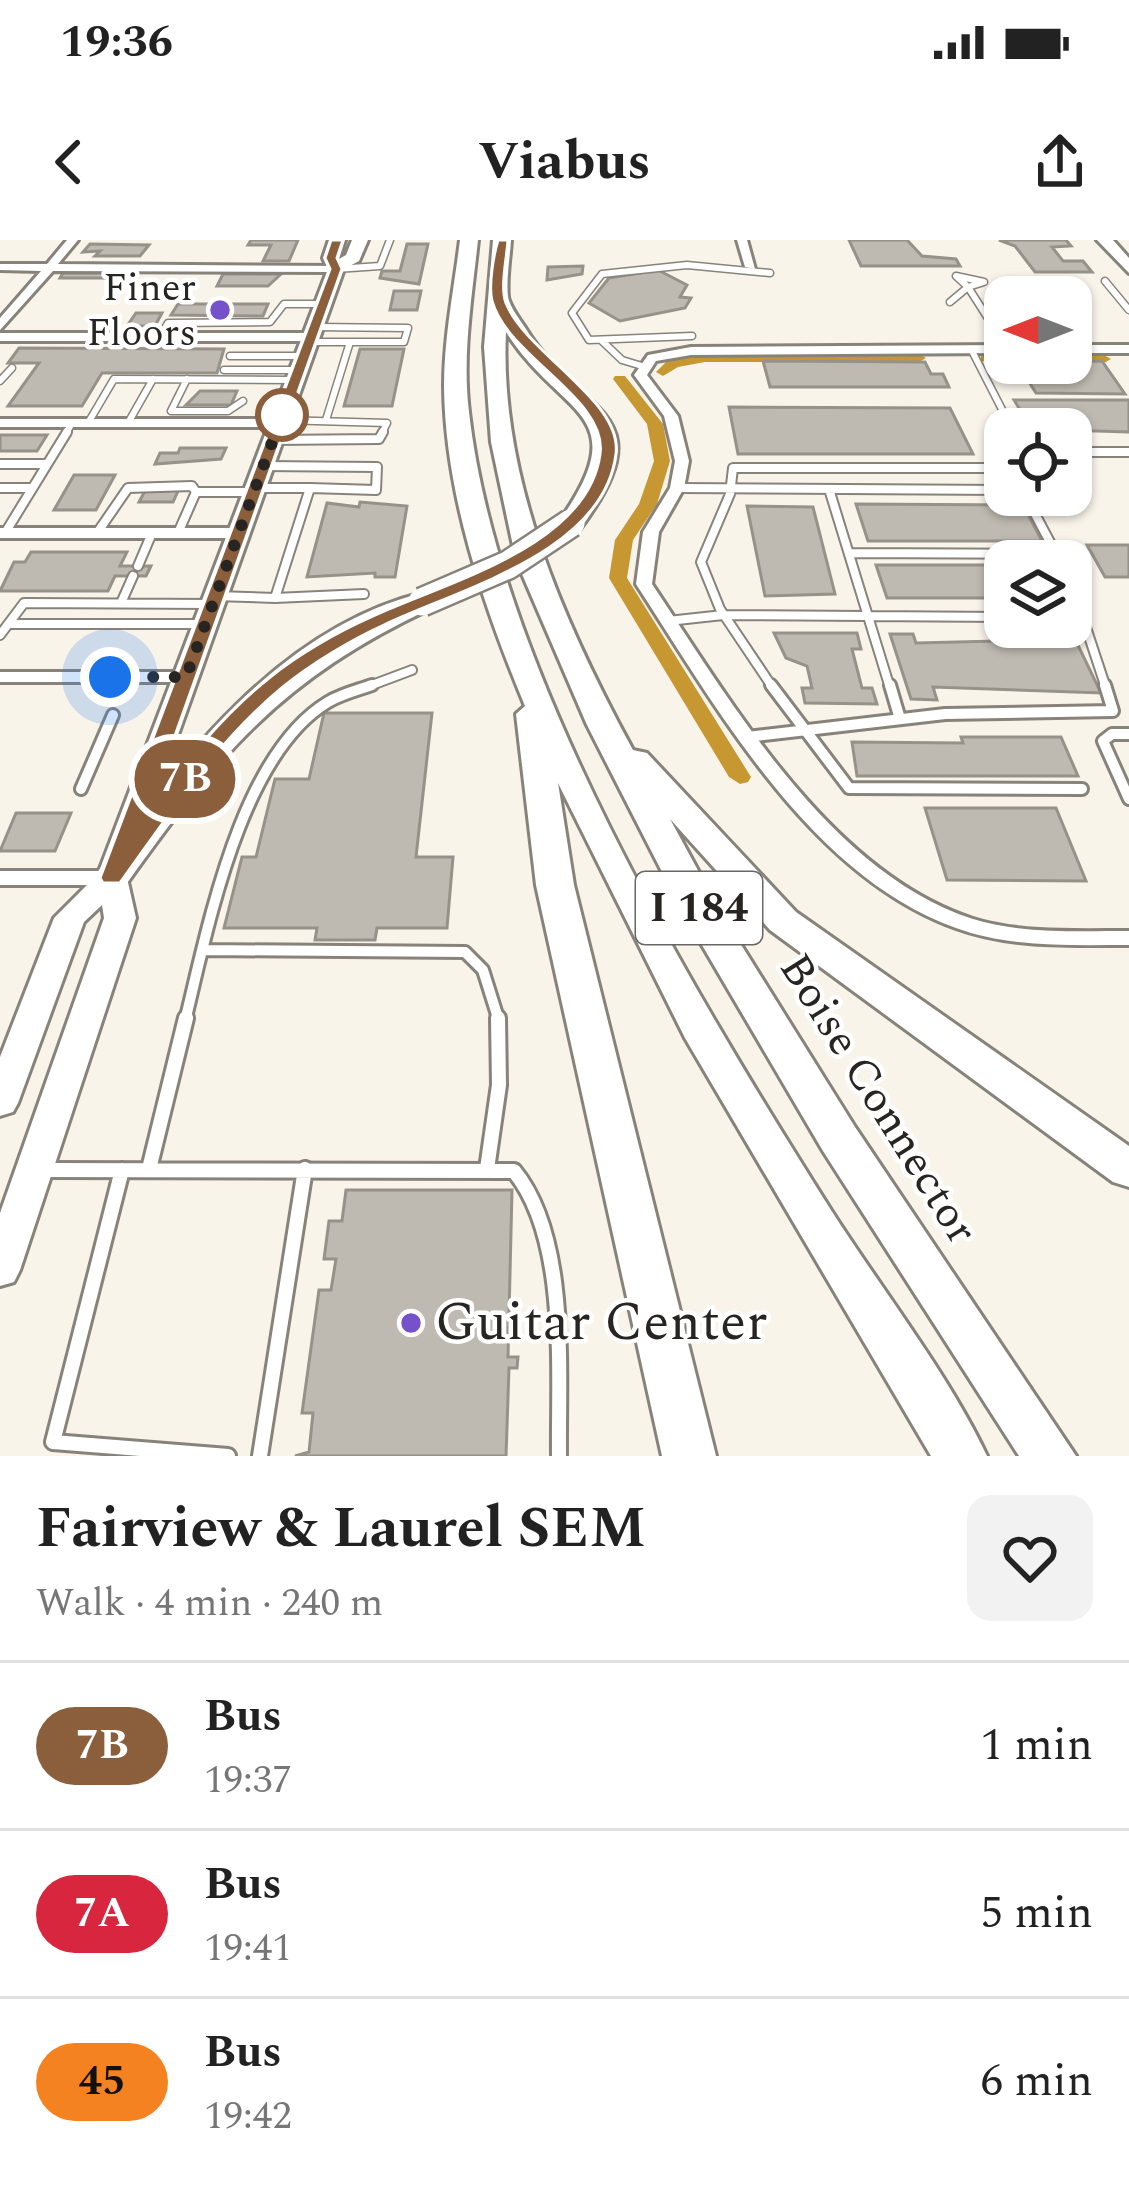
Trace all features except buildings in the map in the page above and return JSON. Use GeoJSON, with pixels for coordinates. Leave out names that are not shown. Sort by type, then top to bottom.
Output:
{"type":"FeatureCollection","features":[{"type":"Feature","properties":{"kind":"highway","name":"I 184"},"geometry":{"type":"LineString","coordinates":[[469,240],[456,409],[470,496],[526,674],[624,891],[758,1136],[960,1456]]}},
{"type":"Feature","properties":{"kind":"highway","name":"Boise Connector"},"geometry":{"type":"LineString","coordinates":[[502,240],[495,347],[503,442],[530,560],[603,725],[701,911],[816,1101],[1048,1456]]}},
{"type":"Feature","properties":{"kind":"highway"},"geometry":{"type":"LineString","coordinates":[[112,878],[211,742],[278,680],[337,641],[508,565],[571,524],[594,496],[609,452],[604,425],[586,400],[532,353],[498,300]]}},
{"type":"Feature","properties":{"kind":"highway"},"geometry":{"type":"LineString","coordinates":[[526,674],[555,885],[689,1456]]}},
{"type":"Feature","properties":{"kind":"highway"},"geometry":{"type":"LineString","coordinates":[[603,725],[783,921],[1129,1170]]}},
{"type":"Feature","properties":{"kind":"main road"},"geometry":{"type":"LineString","coordinates":[[337,267],[331,258],[338,240]]}},
{"type":"Feature","properties":{"kind":"main road"},"geometry":{"type":"LineString","coordinates":[[0,1103],[10,1052],[70,918],[112,878],[337,267],[353,258],[360,240]]}},
{"type":"Feature","properties":{"kind":"main road"},"geometry":{"type":"LineString","coordinates":[[1105,240],[1129,268]]}},
{"type":"Feature","properties":{"kind":"main road"},"geometry":{"type":"LineString","coordinates":[[0,1270],[120,918],[112,878]]}},
{"type":"Feature","properties":{"kind":"street"},"geometry":{"type":"LineString","coordinates":[[0,326],[74,240]]}},
{"type":"Feature","properties":{"kind":"street"},"geometry":{"type":"LineString","coordinates":[[742,240],[751,267]]}},
{"type":"Feature","properties":{"kind":"street"},"geometry":{"type":"LineString","coordinates":[[0,268],[337,267]]}},
{"type":"Feature","properties":{"kind":"street"},"geometry":{"type":"LineString","coordinates":[[0,337],[239,337],[305,352]]}},
{"type":"Feature","properties":{"kind":"street"},"geometry":{"type":"LineString","coordinates":[[984,348],[765,343],[692,351],[647,362],[640,375],[671,416],[679,438],[677,488],[651,532],[644,584],[747,737],[862,864],[910,898],[964,924],[1129,938]]}},
{"type":"Feature","properties":{"kind":"street"},"geometry":{"type":"LineString","coordinates":[[1092,349],[1129,349]]}},
{"type":"Feature","properties":{"kind":"street"},"geometry":{"type":"LineString","coordinates":[[0,423],[128,423],[168,417],[277,428]]}},
{"type":"Feature","properties":{"kind":"street"},"geometry":{"type":"LineString","coordinates":[[2,532],[238,533]]}},
{"type":"Feature","properties":{"kind":"street"},"geometry":{"type":"LineString","coordinates":[[0,677],[186,677]]}},
{"type":"Feature","properties":{"kind":"street"},"geometry":{"type":"LineString","coordinates":[[0,878],[112,878]]}},
{"type":"Feature","properties":{"kind":"lane"},"geometry":{"type":"LineString","coordinates":[[337,267],[380,266],[390,240]]}},
{"type":"Feature","properties":{"kind":"lane"},"geometry":{"type":"LineString","coordinates":[[692,336],[590,340],[572,313],[602,274],[630,268],[751,267],[770,273]]}},
{"type":"Feature","properties":{"kind":"lane"},"geometry":{"type":"LineString","coordinates":[[1105,281],[1129,310]]}},
{"type":"Feature","properties":{"kind":"lane"},"geometry":{"type":"LineString","coordinates":[[950,302],[964,288],[973,292],[984,311]]}},
{"type":"Feature","properties":{"kind":"lane"},"geometry":{"type":"LineString","coordinates":[[160,337],[168,322],[270,322],[284,304],[323,304]]}},
{"type":"Feature","properties":{"kind":"lane"},"geometry":{"type":"LineString","coordinates":[[186,382],[222,375],[305,352],[408,328],[404,342],[350,342],[305,352],[230,356]]}},
{"type":"Feature","properties":{"kind":"lane"},"geometry":{"type":"LineString","coordinates":[[222,375],[239,337]]}},
{"type":"Feature","properties":{"kind":"lane"},"geometry":{"type":"LineString","coordinates":[[601,340],[622,360],[647,362]]}},
{"type":"Feature","properties":{"kind":"lane"},"geometry":{"type":"LineString","coordinates":[[326,420],[350,342]]}},
{"type":"Feature","properties":{"kind":"lane"},"geometry":{"type":"LineString","coordinates":[[970,349],[1001,408]]}},
{"type":"Feature","properties":{"kind":"lane"},"geometry":{"type":"LineString","coordinates":[[0,381],[12,368]]}},
{"type":"Feature","properties":{"kind":"lane"},"geometry":{"type":"LineString","coordinates":[[2,532],[47,464],[114,379],[245,386],[244,399],[233,411],[168,417]]}},
{"type":"Feature","properties":{"kind":"lane"},"geometry":{"type":"LineString","coordinates":[[128,423],[153,379]]}},
{"type":"Feature","properties":{"kind":"lane"},"geometry":{"type":"LineString","coordinates":[[168,417],[186,382]]}},
{"type":"Feature","properties":{"kind":"lane"},"geometry":{"type":"LineString","coordinates":[[326,420],[386,422],[385,435],[277,428],[326,420]]}},
{"type":"Feature","properties":{"kind":"lane"},"geometry":{"type":"LineString","coordinates":[[1092,452],[1129,452]]}},
{"type":"Feature","properties":{"kind":"lane"},"geometry":{"type":"LineString","coordinates":[[0,464],[47,464]]}},
{"type":"Feature","properties":{"kind":"lane"},"geometry":{"type":"LineString","coordinates":[[196,492],[257,482],[376,466],[379,473],[376,490],[257,482]]}},
{"type":"Feature","properties":{"kind":"lane"},"geometry":{"type":"LineString","coordinates":[[984,468],[733,468],[736,489],[700,558],[703,579],[723,615],[849,788],[1082,789]]}},
{"type":"Feature","properties":{"kind":"lane"},"geometry":{"type":"LineString","coordinates":[[97,532],[128,488],[192,486],[196,492]]}},
{"type":"Feature","properties":{"kind":"lane"},"geometry":{"type":"LineString","coordinates":[[677,488],[984,486]]}},
{"type":"Feature","properties":{"kind":"lane"},"geometry":{"type":"LineString","coordinates":[[0,488],[32,488]]}},
{"type":"Feature","properties":{"kind":"lane"},"geometry":{"type":"LineString","coordinates":[[275,598],[310,488]]}},
{"type":"Feature","properties":{"kind":"lane"},"geometry":{"type":"LineString","coordinates":[[830,489],[900,719]]}},
{"type":"Feature","properties":{"kind":"lane"},"geometry":{"type":"LineString","coordinates":[[178,533],[196,492]]}},
{"type":"Feature","properties":{"kind":"lane"},"geometry":{"type":"LineString","coordinates":[[121,603],[152,533]]}},
{"type":"Feature","properties":{"kind":"lane"},"geometry":{"type":"LineString","coordinates":[[849,553],[984,556]]}},
{"type":"Feature","properties":{"kind":"lane"},"geometry":{"type":"LineString","coordinates":[[2,628],[275,598],[364,594]]}},
{"type":"Feature","properties":{"kind":"lane"},"geometry":{"type":"LineString","coordinates":[[2,628],[16,619],[24,603],[211,608]]}},
{"type":"Feature","properties":{"kind":"lane"},"geometry":{"type":"LineString","coordinates":[[668,620],[723,615],[984,617]]}},
{"type":"Feature","properties":{"kind":"lane"},"geometry":{"type":"LineString","coordinates":[[747,737],[900,719],[1113,711],[1092,639]]}},
{"type":"Feature","properties":{"kind":"lane"},"geometry":{"type":"LineString","coordinates":[[149,1169],[222,870],[256,792],[297,727],[329,701],[412,670]]}},
{"type":"Feature","properties":{"kind":"lane"},"geometry":{"type":"LineString","coordinates":[[81,789],[113,715]]}},
{"type":"Feature","properties":{"kind":"lane"},"geometry":{"type":"LineString","coordinates":[[1129,734],[1103,740],[1129,799]]}},
{"type":"Feature","properties":{"kind":"lane"},"geometry":{"type":"LineString","coordinates":[[206,950],[465,952],[479,961],[489,983],[502,1056],[487,1169]]}},
{"type":"Feature","properties":{"kind":"lane"},"geometry":{"type":"LineString","coordinates":[[260,1456],[305,1169]]}},
{"type":"Feature","properties":{"kind":"lane"},"geometry":{"type":"LineString","coordinates":[[35,1170],[514,1171],[526,1180],[546,1240],[556,1318],[559,1456]]}},
{"type":"Feature","properties":{"kind":"lane"},"geometry":{"type":"LineString","coordinates":[[122,1170],[53,1442],[228,1456]]}},
{"type":"Feature","properties":{"kind":"waterway"},"geometry":{"type":"LineString","coordinates":[[663,372],[673,363],[705,358],[919,358]]}},
{"type":"Feature","properties":{"kind":"waterway"},"geometry":{"type":"LineString","coordinates":[[1092,359],[1104,359]]}},
{"type":"Feature","properties":{"kind":"waterway"},"geometry":{"type":"LineString","coordinates":[[620,379],[655,424],[662,461],[648,504],[624,540],[618,578],[740,777]]}},
{"type":"Feature","properties":{"kind":"bus line","name":"7B"},"geometry":{"type":"LineString","coordinates":[[337,240],[331,258],[336,269],[112,878],[211,742],[278,680],[373,622],[508,565],[571,524],[594,496],[609,452],[604,425],[586,400],[532,353],[498,300],[502,240]]}},
{"type":"Feature","properties":{"kind":"place","name":"Finer Floors"},"geometry":{"type":"Point","coordinates":[220,310]}},
{"type":"Feature","properties":{"kind":"place","name":"Guitar Center"},"geometry":{"type":"Point","coordinates":[411,1323]}},
{"type":"Feature","properties":{"kind":"route"},"geometry":{"type":"LineString","coordinates":[[110,677],[186,677],[282,415]]}}]}
